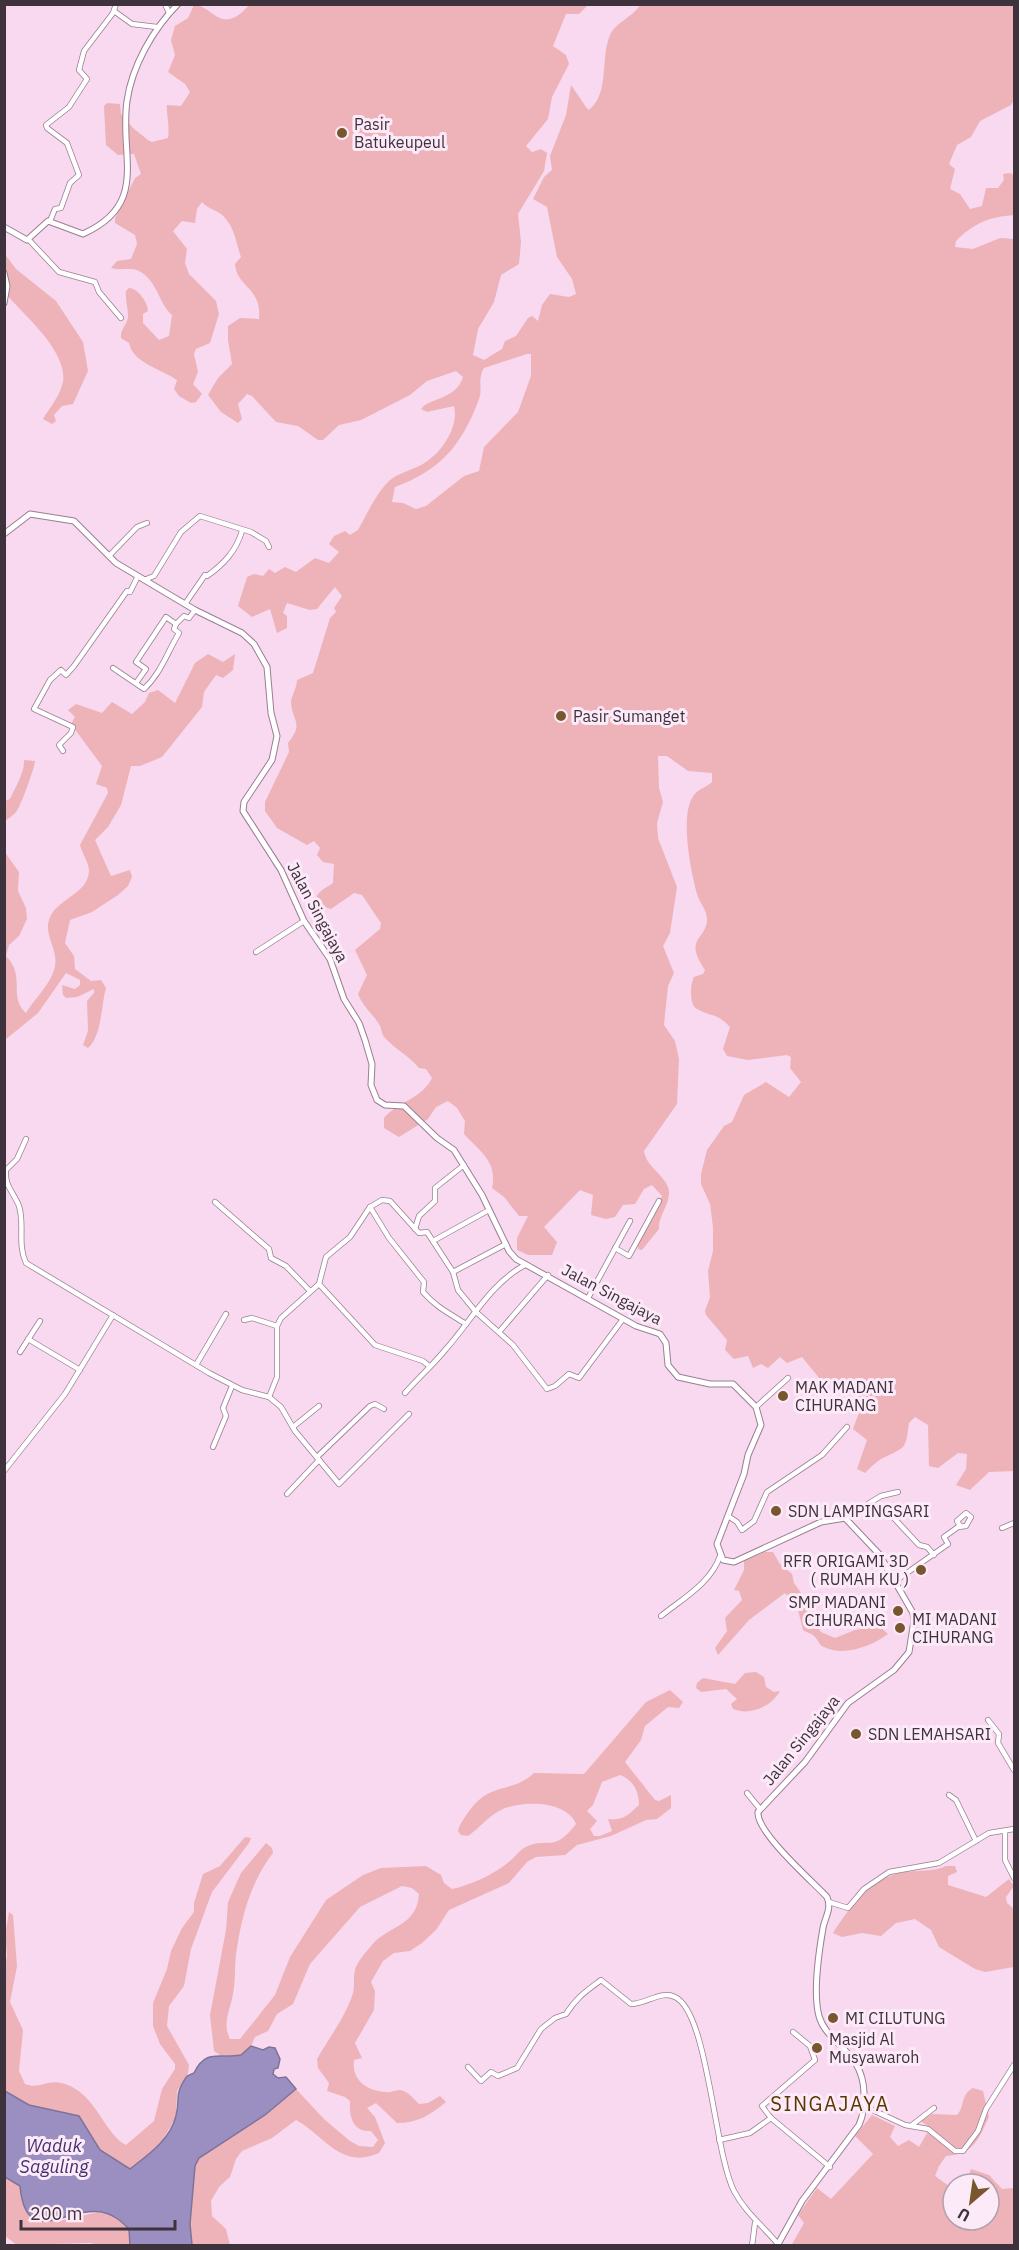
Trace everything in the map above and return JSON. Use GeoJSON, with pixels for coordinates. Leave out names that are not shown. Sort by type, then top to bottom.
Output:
{"type":"FeatureCollection","features":[{"type":"Feature","properties":{"kind":"street"},"geometry":{"type":"LineString","coordinates":[[29,240],[50,221],[55,209],[61,208],[70,183],[79,175],[67,143],[46,125],[69,107],[87,80],[79,70],[84,51],[114,11],[116,4]]}},
{"type":"Feature","properties":{"kind":"street"},"geometry":{"type":"LineString","coordinates":[[165,4],[169,13]]}},
{"type":"Feature","properties":{"kind":"street"},"geometry":{"type":"LineString","coordinates":[[50,221],[83,234],[109,219],[125,192],[128,179],[127,104],[131,84],[157,27],[178,4]]}},
{"type":"Feature","properties":{"kind":"street"},"geometry":{"type":"LineString","coordinates":[[114,11],[132,24],[157,27]]}},
{"type":"Feature","properties":{"kind":"street"},"geometry":{"type":"LineString","coordinates":[[4,226],[29,240],[59,272],[95,282],[99,292],[121,318]]}},
{"type":"Feature","properties":{"kind":"street"},"geometry":{"type":"LineString","coordinates":[[4,273],[7,286],[4,303]]}},
{"type":"Feature","properties":{"kind":"street","name":"Jalan Singajaya"},"geometry":{"type":"LineString","coordinates":[[4,534],[30,514],[68,519],[84,528],[109,556],[141,578],[249,638],[267,667],[271,713],[277,736],[272,760],[244,802],[243,811],[281,870],[304,921],[325,950],[344,999],[358,1023],[372,1064],[371,1086],[377,1100],[385,1105],[404,1106],[437,1138],[454,1150],[512,1255],[525,1265],[548,1275],[623,1319],[663,1337],[668,1365],[678,1377],[710,1384],[733,1384],[756,1407]]}},
{"type":"Feature","properties":{"kind":"street"},"geometry":{"type":"LineString","coordinates":[[63,751],[59,745],[71,734],[73,727],[34,709],[50,680],[61,670],[66,675],[74,666],[127,591],[130,592],[141,578],[154,576],[181,532],[200,516],[266,541],[269,547]]}},
{"type":"Feature","properties":{"kind":"street"},"geometry":{"type":"LineString","coordinates":[[109,556],[137,527],[147,523]]}},
{"type":"Feature","properties":{"kind":"street"},"geometry":{"type":"LineString","coordinates":[[185,604],[205,575],[207,576],[226,561],[242,531]]}},
{"type":"Feature","properties":{"kind":"street"},"geometry":{"type":"LineString","coordinates":[[113,668],[144,689],[155,679],[179,633],[174,629],[176,624],[184,616],[189,618],[195,610]]}},
{"type":"Feature","properties":{"kind":"street"},"geometry":{"type":"LineString","coordinates":[[136,683],[146,669],[136,662],[166,617],[176,624]]}},
{"type":"Feature","properties":{"kind":"street"},"geometry":{"type":"LineString","coordinates":[[256,952],[304,921]]}},
{"type":"Feature","properties":{"kind":"street"},"geometry":{"type":"LineString","coordinates":[[26,1139],[17,1159],[6,1170],[5,1179],[19,1206],[20,1244],[24,1258],[49,1277],[232,1386],[269,1397],[281,1407],[293,1427],[340,1484],[409,1414]]}},
{"type":"Feature","properties":{"kind":"street"},"geometry":{"type":"LineString","coordinates":[[415,1230],[419,1216],[435,1201],[435,1188],[464,1165]]}},
{"type":"Feature","properties":{"kind":"street"},"geometry":{"type":"LineString","coordinates":[[269,1397],[277,1377],[277,1326],[285,1313],[319,1284],[326,1257],[350,1237],[370,1207],[382,1200],[390,1201],[415,1230],[420,1233],[426,1231],[453,1272],[456,1286],[476,1312],[513,1345],[541,1382],[550,1389],[569,1374],[577,1378],[582,1375],[623,1319]]}},
{"type":"Feature","properties":{"kind":"street"},"geometry":{"type":"LineString","coordinates":[[615,1248],[628,1256],[659,1201]]}},
{"type":"Feature","properties":{"kind":"street"},"geometry":{"type":"LineString","coordinates":[[215,1202],[269,1249],[271,1258],[286,1266],[310,1291]]}},
{"type":"Feature","properties":{"kind":"street"},"geometry":{"type":"LineString","coordinates":[[370,1207],[394,1245],[424,1282],[423,1292],[443,1313],[452,1315],[466,1324]]}},
{"type":"Feature","properties":{"kind":"street"},"geometry":{"type":"LineString","coordinates":[[433,1241],[489,1210]]}},
{"type":"Feature","properties":{"kind":"street"},"geometry":{"type":"LineString","coordinates":[[588,1298],[630,1221]]}},
{"type":"Feature","properties":{"kind":"street"},"geometry":{"type":"LineString","coordinates":[[453,1272],[506,1244]]}},
{"type":"Feature","properties":{"kind":"street"},"geometry":{"type":"LineString","coordinates":[[405,1393],[507,1278],[525,1265]]}},
{"type":"Feature","properties":{"kind":"street"},"geometry":{"type":"LineString","coordinates":[[499,1332],[548,1275]]}},
{"type":"Feature","properties":{"kind":"street"},"geometry":{"type":"LineString","coordinates":[[319,1284],[375,1345],[423,1361],[429,1366]]}},
{"type":"Feature","properties":{"kind":"street"},"geometry":{"type":"LineString","coordinates":[[196,1365],[226,1314]]}},
{"type":"Feature","properties":{"kind":"street"},"geometry":{"type":"LineString","coordinates":[[4,1471],[50,1414],[113,1315]]}},
{"type":"Feature","properties":{"kind":"street"},"geometry":{"type":"LineString","coordinates":[[244,1320],[252,1318],[277,1326]]}},
{"type":"Feature","properties":{"kind":"street"},"geometry":{"type":"LineString","coordinates":[[20,1352],[40,1321]]}},
{"type":"Feature","properties":{"kind":"street"},"geometry":{"type":"LineString","coordinates":[[28,1338],[80,1370]]}},
{"type":"Feature","properties":{"kind":"street"},"geometry":{"type":"LineString","coordinates":[[788,1378],[756,1407],[761,1425],[717,1544],[720,1556],[726,1562],[734,1563],[821,1522],[845,1518],[881,1496],[898,1492]]}},
{"type":"Feature","properties":{"kind":"street"},"geometry":{"type":"LineString","coordinates":[[213,1447],[226,1416],[223,1408],[232,1386]]}},
{"type":"Feature","properties":{"kind":"street"},"geometry":{"type":"LineString","coordinates":[[287,1494],[370,1406],[375,1404],[384,1409]]}},
{"type":"Feature","properties":{"kind":"street"},"geometry":{"type":"LineString","coordinates":[[293,1427],[319,1406]]}},
{"type":"Feature","properties":{"kind":"street"},"geometry":{"type":"LineString","coordinates":[[728,1516],[737,1522],[741,1530],[750,1524],[754,1521],[767,1492],[822,1455],[847,1427]]}},
{"type":"Feature","properties":{"kind":"street"},"geometry":{"type":"LineString","coordinates":[[891,1514],[919,1545],[927,1547],[934,1555]]}},
{"type":"Feature","properties":{"kind":"street","name":"Jalan Singajaya"},"geometry":{"type":"LineString","coordinates":[[829,1902],[758,1821],[760,1809],[805,1762],[848,1702],[894,1670],[906,1657],[914,1617],[879,1554],[845,1518]]}},
{"type":"Feature","properties":{"kind":"street"},"geometry":{"type":"LineString","coordinates":[[1002,1528],[1014,1523]]}},
{"type":"Feature","properties":{"kind":"street"},"geometry":{"type":"LineString","coordinates":[[894,1582],[948,1544],[944,1537],[960,1526]]}},
{"type":"Feature","properties":{"kind":"street"},"geometry":{"type":"LineString","coordinates":[[661,1616],[715,1571],[720,1556]]}},
{"type":"Feature","properties":{"kind":"street"},"geometry":{"type":"LineString","coordinates":[[988,1720],[999,1734],[998,1743],[1014,1770]]}},
{"type":"Feature","properties":{"kind":"street"},"geometry":{"type":"LineString","coordinates":[[747,1793],[760,1809]]}},
{"type":"Feature","properties":{"kind":"street"},"geometry":{"type":"LineString","coordinates":[[949,1795],[956,1800],[958,1809],[976,1841]]}},
{"type":"Feature","properties":{"kind":"street"},"geometry":{"type":"LineString","coordinates":[[468,2067],[481,2081],[491,2072],[498,2076],[517,2068],[541,2029],[555,2018],[566,2014],[574,2000],[601,1980],[631,2004],[661,1995],[674,1996],[690,2011],[698,2028],[719,2140],[733,2190],[755,2223],[777,2245],[802,2200],[830,2167],[859,2125],[864,2106],[860,2070],[849,2053],[823,2026],[817,2005],[823,1927],[829,1902],[849,1908],[864,1889],[885,1874],[939,1863],[953,1858],[960,1850],[990,1833],[1014,1829]]}},
{"type":"Feature","properties":{"kind":"street"},"geometry":{"type":"LineString","coordinates":[[1005,1832],[1005,1860],[1014,1878]]}},
{"type":"Feature","properties":{"kind":"street"},"geometry":{"type":"LineString","coordinates":[[793,2032],[810,2046],[815,2060],[772,2098],[761,2104],[771,2118],[830,2167]]}},
{"type":"Feature","properties":{"kind":"street"},"geometry":{"type":"LineString","coordinates":[[864,2106],[928,2129],[955,2151],[963,2151],[978,2131],[986,2109],[1014,2065]]}},
{"type":"Feature","properties":{"kind":"street"},"geometry":{"type":"LineString","coordinates":[[912,2125],[934,2108]]}},
{"type":"Feature","properties":{"kind":"street"},"geometry":{"type":"LineString","coordinates":[[719,2140],[750,2133],[771,2118]]}},
{"type":"Feature","properties":{"kind":"street"},"geometry":{"type":"LineString","coordinates":[[752,2246],[755,2223]]}},
{"type":"Feature","properties":{"kind":"shaded area"},"geometry":{"type":"Polygon","coordinates":[[[250,4],[588,5],[579,14],[566,14],[553,46],[566,55],[569,64],[552,97],[548,119],[526,146],[532,152],[541,149],[547,153],[544,171],[518,214],[521,242],[519,264],[501,275],[494,302],[478,329],[473,355],[484,360],[502,349],[505,341],[516,336],[528,318],[532,316],[538,321],[542,305],[550,294],[569,297],[576,294],[572,279],[557,257],[547,207],[533,199],[544,177],[552,170],[550,156],[566,115],[571,85],[589,110],[596,103],[600,94],[610,35],[640,5],[1014,5],[1014,100],[1011,105],[980,121],[971,137],[957,145],[949,164],[955,169],[950,189],[960,194],[970,209],[982,206],[986,188],[998,188],[1004,180],[1003,174],[1011,173],[1014,176],[1014,215],[989,219],[976,225],[956,241],[955,247],[973,249],[1000,238],[1014,239],[1014,1471],[989,1472],[970,1490],[956,1485],[966,1469],[967,1454],[958,1453],[938,1468],[929,1466],[928,1425],[915,1417],[909,1423],[905,1443],[901,1449],[881,1459],[865,1473],[857,1469],[867,1440],[853,1429],[861,1404],[859,1395],[855,1391],[851,1393],[839,1380],[824,1384],[802,1357],[787,1363],[780,1357],[768,1368],[761,1364],[753,1368],[748,1356],[734,1359],[725,1350],[727,1340],[706,1315],[705,1311],[710,1297],[708,1271],[713,1251],[710,1204],[701,1184],[707,1150],[724,1126],[732,1122],[744,1095],[766,1082],[789,1097],[801,1082],[790,1068],[791,1057],[787,1055],[748,1060],[727,1056],[723,1049],[730,1027],[718,1017],[694,1007],[691,994],[693,980],[705,970],[696,952],[696,945],[706,927],[707,920],[692,872],[687,815],[694,795],[712,782],[712,773],[688,771],[667,756],[658,756],[659,788],[663,802],[657,823],[658,838],[677,887],[670,933],[663,946],[674,973],[668,986],[664,1025],[675,1041],[679,1059],[677,1104],[644,1151],[648,1161],[666,1182],[669,1198],[659,1229],[642,1250],[638,1249],[638,1244],[662,1196],[652,1185],[644,1189],[635,1204],[623,1205],[615,1217],[606,1219],[591,1215],[593,1195],[580,1190],[544,1227],[557,1242],[552,1255],[528,1255],[517,1250],[517,1238],[528,1216],[519,1216],[504,1197],[492,1188],[490,1164],[464,1134],[465,1121],[457,1108],[448,1101],[436,1107],[428,1119],[399,1137],[384,1128],[384,1118],[422,1091],[432,1078],[426,1069],[419,1068],[384,1037],[379,1024],[362,1003],[358,994],[367,975],[355,950],[380,929],[381,923],[362,895],[354,893],[331,909],[316,904],[318,894],[333,883],[334,864],[323,862],[317,855],[320,848],[314,841],[307,845],[277,828],[265,811],[265,802],[289,752],[288,743],[297,727],[291,703],[297,680],[313,673],[330,618],[336,612],[334,608],[342,596],[335,587],[317,609],[310,610],[287,603],[283,613],[287,616],[287,628],[277,633],[270,609],[252,617],[238,606],[247,577],[254,574],[263,576],[269,569],[275,573],[285,567],[296,572],[315,558],[329,563],[339,552],[329,544],[334,536],[345,531],[350,535],[358,530],[388,482],[426,462],[444,445],[452,430],[454,406],[427,412],[421,409],[455,390],[463,377],[456,371],[427,381],[410,395],[361,420],[339,425],[323,440],[318,440],[298,426],[276,422],[252,396],[247,394],[238,404],[242,419],[238,423],[221,412],[208,395],[218,378],[232,364],[228,326],[240,318],[259,319],[259,308],[257,300],[237,272],[235,264],[241,257],[231,227],[223,215],[202,202],[197,209],[195,223],[182,221],[173,231],[187,249],[185,263],[189,274],[216,301],[219,314],[210,343],[196,349],[194,354],[198,372],[193,384],[202,394],[196,402],[191,403],[179,396],[174,389],[177,380],[142,361],[136,356],[129,343],[121,338],[128,318],[126,291],[129,288],[136,290],[144,300],[148,311],[143,314],[143,323],[159,340],[169,336],[172,315],[145,275],[136,270],[111,268],[117,261],[131,259],[137,244],[135,235],[115,223],[115,218],[135,178],[141,174],[134,154],[118,155],[106,145],[104,106],[107,103],[120,104],[121,114],[133,128],[152,142],[168,138],[167,105],[181,106],[190,92],[185,84],[168,72],[175,55],[171,40],[175,26],[188,18],[194,5],[201,6],[225,19],[240,14],[250,4]],[[531,354],[484,368],[479,399],[457,443],[448,454],[425,473],[395,487],[392,502],[403,503],[416,509],[426,506],[464,476],[479,471],[484,447],[518,412],[531,376],[531,354]]]}},
{"type":"Feature","properties":{"kind":"shaded area"},"geometry":{"type":"Polygon","coordinates":[[[4,253],[16,269],[56,301],[83,342],[88,371],[73,404],[62,406],[54,415],[56,421],[52,424],[43,419],[62,387],[63,370],[51,345],[42,333],[5,293],[4,253]]]}},
{"type":"Feature","properties":{"kind":"shaded area"},"geometry":{"type":"Polygon","coordinates":[[[208,654],[223,662],[235,654],[233,670],[223,678],[216,675],[204,692],[202,707],[162,757],[140,766],[131,766],[121,805],[108,827],[95,840],[111,876],[130,870],[132,877],[128,886],[92,912],[70,920],[65,943],[74,956],[75,969],[91,981],[101,980],[106,988],[99,1028],[93,1043],[88,1048],[83,1045],[88,1031],[87,1001],[94,993],[94,989],[77,997],[66,998],[63,995],[62,985],[75,989],[80,985],[80,980],[66,973],[38,1013],[5,1040],[4,851],[19,872],[18,891],[26,908],[27,919],[19,936],[9,945],[6,956],[15,971],[18,1000],[26,1013],[54,971],[55,956],[49,933],[49,920],[58,906],[78,891],[87,879],[89,868],[80,845],[108,793],[107,788],[96,784],[102,766],[71,724],[75,717],[68,710],[76,704],[102,713],[112,702],[132,714],[145,702],[149,693],[158,690],[175,703],[195,663],[208,654]]]}},
{"type":"Feature","properties":{"kind":"shaded area"},"geometry":{"type":"Polygon","coordinates":[[[24,760],[35,761],[33,771],[18,809],[5,821],[5,801],[10,799],[17,785],[24,760]]]}},
{"type":"Feature","properties":{"kind":"shaded area"},"geometry":{"type":"Polygon","coordinates":[[[764,1552],[773,1552],[780,1564],[792,1574],[794,1583],[815,1613],[814,1622],[821,1632],[835,1638],[855,1630],[879,1626],[888,1634],[858,1649],[840,1651],[824,1647],[814,1636],[803,1630],[797,1606],[785,1593],[749,1620],[718,1655],[715,1648],[727,1631],[725,1618],[742,1600],[739,1591],[734,1590],[744,1570],[744,1561],[764,1552]]]}},
{"type":"Feature","properties":{"kind":"shaded area"},"geometry":{"type":"Polygon","coordinates":[[[756,1672],[764,1677],[766,1687],[774,1692],[780,1691],[766,1706],[753,1711],[733,1709],[731,1704],[737,1699],[726,1689],[701,1692],[696,1688],[697,1683],[703,1678],[735,1684],[745,1673],[756,1672]]]}},
{"type":"Feature","properties":{"kind":"shaded area"},"geometry":{"type":"Polygon","coordinates":[[[670,1690],[683,1702],[679,1708],[668,1707],[645,1726],[641,1740],[625,1762],[655,1800],[659,1801],[671,1795],[671,1808],[657,1819],[646,1820],[611,1836],[577,1845],[565,1855],[536,1857],[527,1862],[509,1883],[449,1910],[436,1930],[422,1943],[410,1951],[394,1953],[383,1961],[371,1982],[375,1991],[374,2010],[355,2043],[362,2058],[354,2060],[358,2079],[367,2087],[379,2091],[403,2091],[411,2095],[419,2104],[428,2103],[440,2096],[446,2102],[423,2117],[404,2123],[397,2123],[376,2103],[367,2108],[375,2117],[385,2143],[379,2153],[366,2157],[354,2157],[334,2149],[296,2120],[272,2138],[242,2151],[236,2159],[230,2177],[219,2187],[211,2201],[212,2216],[226,2229],[230,2245],[192,2245],[190,2224],[195,2166],[199,2158],[265,2115],[296,2089],[324,2119],[350,2141],[359,2146],[373,2147],[378,2140],[371,2131],[360,2129],[353,2122],[350,2101],[327,2091],[329,2083],[318,2068],[317,2059],[350,2002],[354,1990],[355,1970],[360,1960],[378,1939],[413,1913],[419,1894],[412,1888],[402,1886],[360,1907],[310,1964],[293,2004],[277,2014],[268,2031],[255,2037],[251,2046],[241,2055],[220,2055],[214,2051],[210,2015],[226,1930],[228,1902],[241,1873],[266,1843],[272,1848],[273,1853],[254,1886],[239,1935],[234,1988],[227,2022],[230,2039],[240,2039],[275,1995],[290,1957],[326,1900],[363,1875],[381,1868],[426,1866],[441,1875],[444,1883],[452,1889],[490,1875],[524,1848],[561,1839],[576,1824],[563,1810],[542,1804],[519,1805],[501,1810],[468,1836],[461,1835],[458,1831],[478,1801],[494,1791],[518,1784],[534,1773],[584,1774],[646,1702],[670,1690]],[[620,1775],[602,1782],[593,1805],[587,1811],[597,1821],[590,1829],[594,1836],[612,1831],[608,1819],[622,1818],[639,1805],[634,1787],[620,1775]]]}},
{"type":"Feature","properties":{"kind":"shaded area"},"geometry":{"type":"Polygon","coordinates":[[[245,1837],[251,1838],[249,1843],[212,1892],[191,1949],[184,1986],[169,2006],[167,2026],[189,2065],[188,2073],[177,2091],[176,2117],[159,2146],[130,2169],[100,2150],[79,2116],[29,2105],[5,2091],[4,1973],[7,1955],[5,1935],[9,1912],[13,1915],[17,1966],[10,2002],[23,2030],[19,2071],[25,2084],[36,2086],[58,2082],[74,2088],[90,2102],[119,2141],[126,2145],[154,2121],[162,2089],[175,2069],[175,2064],[160,2044],[153,2026],[153,2003],[167,1969],[171,1951],[182,1928],[194,1912],[194,1903],[203,1874],[220,1866],[245,1837]]]}},
{"type":"Feature","properties":{"kind":"shaded area"},"geometry":{"type":"Polygon","coordinates":[[[955,1866],[957,1872],[948,1876],[948,1885],[986,1897],[1009,1879],[1014,1886],[1006,1897],[1007,1903],[1014,1909],[1014,1967],[985,1972],[975,1969],[939,1947],[931,1930],[915,1919],[896,1923],[881,1936],[862,1933],[842,1937],[833,1933],[863,1894],[882,1880],[905,1872],[955,1866]]]}},
{"type":"Feature","properties":{"kind":"shaded area"},"geometry":{"type":"Polygon","coordinates":[[[973,2088],[983,2091],[989,2117],[982,2133],[969,2149],[946,2156],[939,2166],[935,2176],[941,2180],[941,2232],[1001,2232],[1001,2188],[1014,2188],[1014,2245],[791,2246],[804,2223],[798,2215],[817,2188],[831,2199],[873,2154],[855,2136],[872,2115],[895,2126],[890,2137],[898,2146],[909,2140],[919,2147],[930,2128],[921,2121],[932,2114],[957,2115],[969,2091],[973,2088]]]}},
{"type":"Feature","properties":{"kind":"shaded area"},"geometry":{"type":"Polygon","coordinates":[[[4,2177],[21,2186],[22,2200],[34,2218],[53,2221],[92,2213],[109,2215],[129,2229],[130,2245],[90,2243],[17,2245],[5,2236],[4,2177]]]}},
{"type":"Feature","properties":{"kind":"water","name":"Waduk Saguling"},"geometry":{"type":"Polygon","coordinates":[[[251,2046],[263,2050],[269,2047],[275,2048],[280,2059],[278,2068],[274,2069],[273,2074],[278,2078],[286,2077],[296,2089],[265,2115],[199,2158],[195,2166],[190,2224],[192,2245],[130,2245],[129,2229],[116,2218],[101,2212],[74,2214],[50,2221],[39,2221],[30,2216],[24,2205],[20,2186],[5,2177],[5,2091],[29,2105],[79,2116],[100,2150],[130,2169],[158,2146],[169,2132],[176,2116],[179,2093],[187,2076],[194,2073],[203,2060],[209,2057],[241,2055],[251,2046]]]}},
{"type":"Feature","properties":{"kind":"place","name":"Pasir Batukeupeul"},"geometry":{"type":"Point","coordinates":[342,133]}},
{"type":"Feature","properties":{"kind":"place","name":"Pasir Sumanget"},"geometry":{"type":"Point","coordinates":[561,716]}},
{"type":"Feature","properties":{"kind":"place","name":"MAK MADANI CIHURANG"},"geometry":{"type":"Point","coordinates":[783,1396]}},
{"type":"Feature","properties":{"kind":"place","name":"SDN LAMPINGSARI"},"geometry":{"type":"Point","coordinates":[776,1511]}},
{"type":"Feature","properties":{"kind":"place","name":"RFR ORIGAMI 3D ( RUMAH KU )"},"geometry":{"type":"Point","coordinates":[921,1570]}},
{"type":"Feature","properties":{"kind":"place","name":"SMP MADANI CIHURANG"},"geometry":{"type":"Point","coordinates":[898,1611]}},
{"type":"Feature","properties":{"kind":"place","name":"MI MADANI CIHURANG"},"geometry":{"type":"Point","coordinates":[900,1628]}},
{"type":"Feature","properties":{"kind":"place","name":"SDN LEMAHSARI"},"geometry":{"type":"Point","coordinates":[856,1734]}},
{"type":"Feature","properties":{"kind":"place","name":"MI CILUTUNG"},"geometry":{"type":"Point","coordinates":[833,2018]}},
{"type":"Feature","properties":{"kind":"place","name":"Masjid Al Musyawaroh"},"geometry":{"type":"Point","coordinates":[817,2048]}},
{"type":"Feature","properties":{"kind":"district","name":"SINGAJAYA"},"geometry":{"type":"Point","coordinates":[830,2104]}}]}
